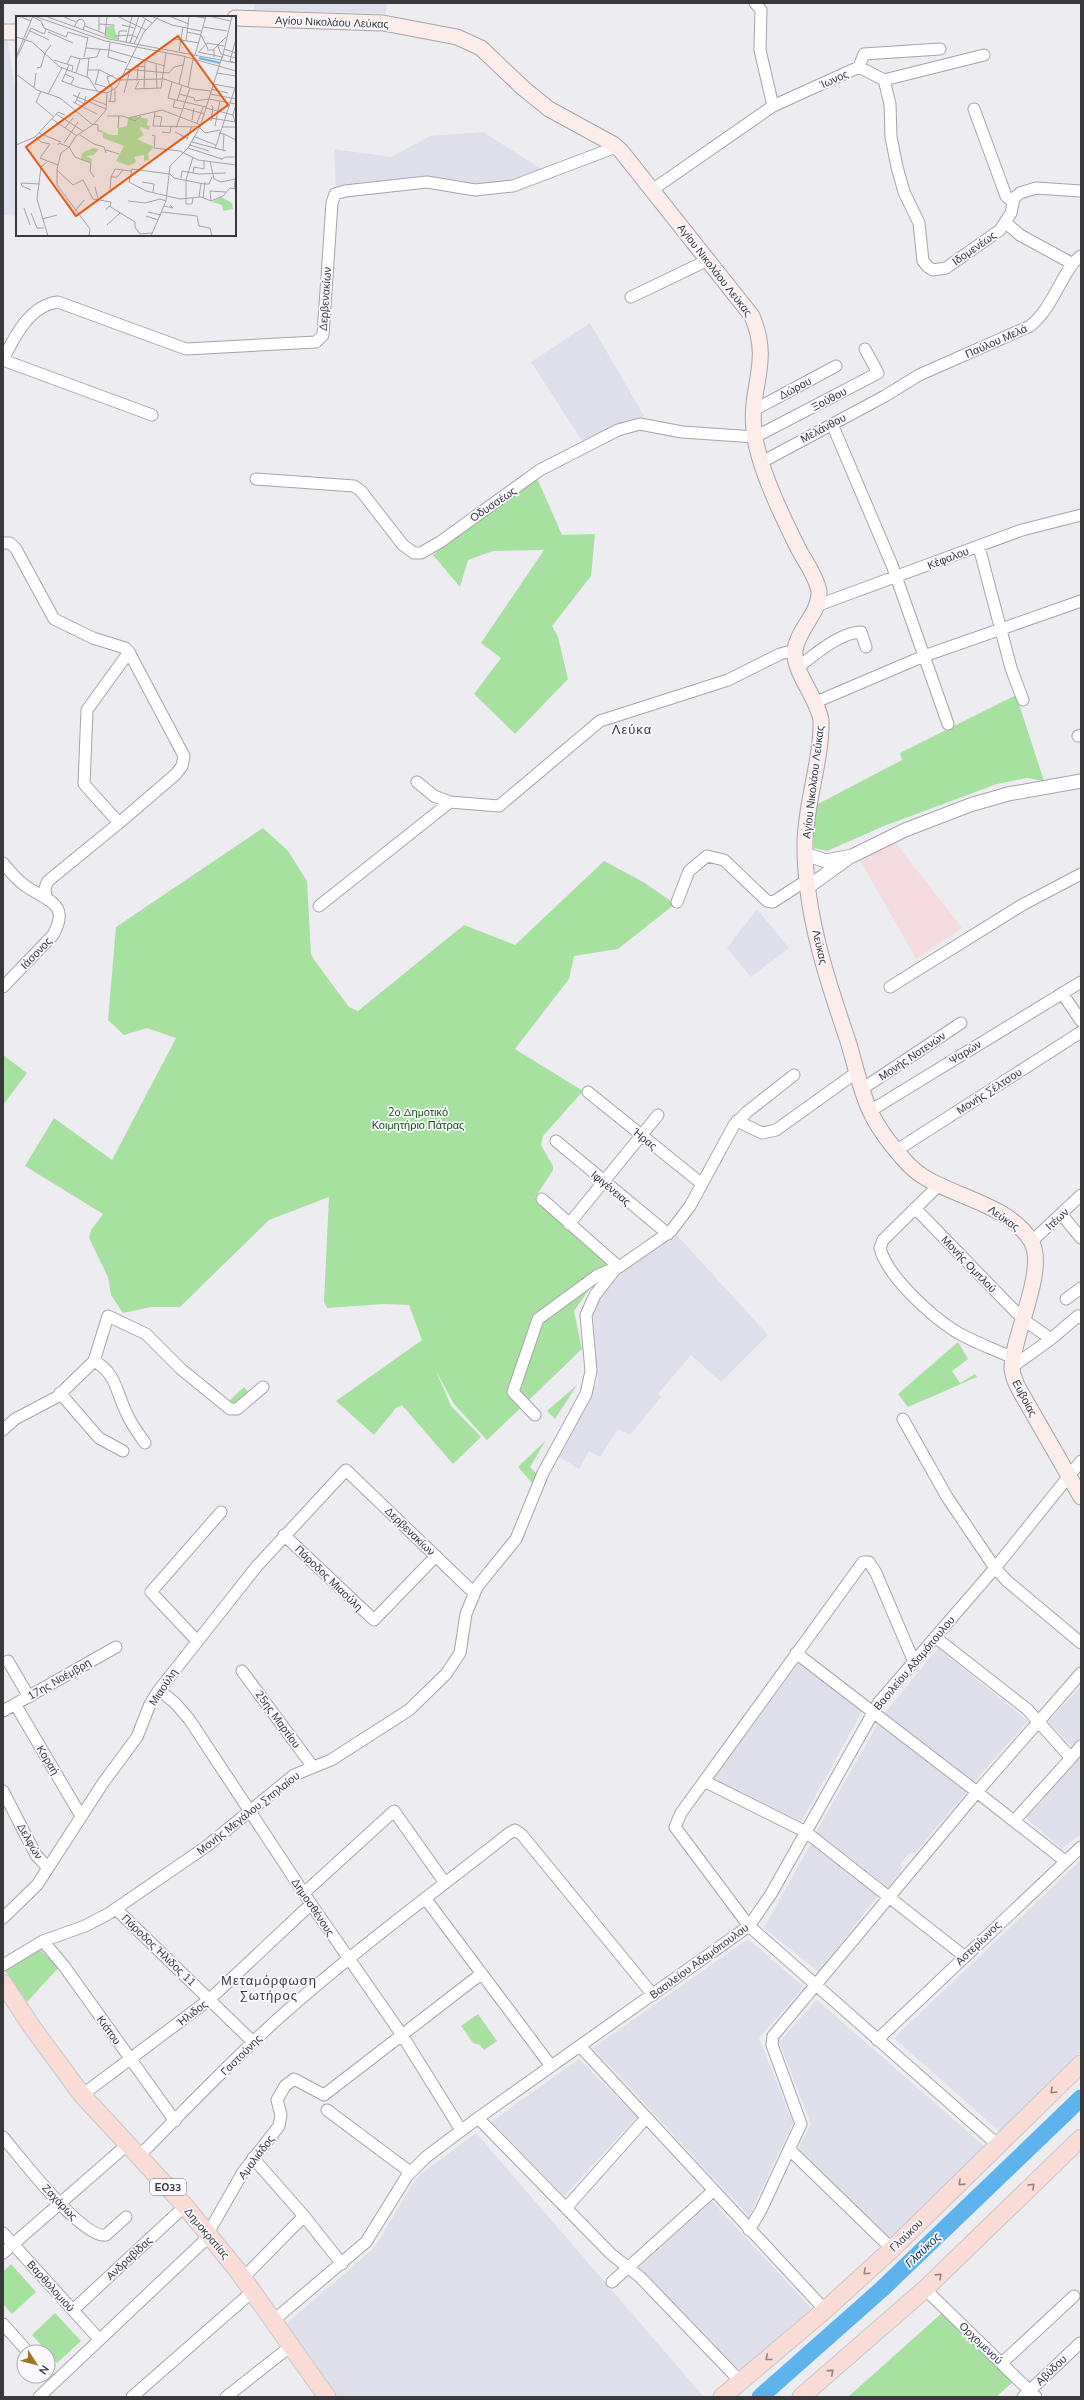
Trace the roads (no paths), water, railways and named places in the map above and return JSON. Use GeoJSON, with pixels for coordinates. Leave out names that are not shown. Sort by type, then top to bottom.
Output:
{"type":"FeatureCollection","features":[{"type":"Feature","properties":{"kind":"main road","name":"Αγίου Νικολάου Λεύκας"},"geometry":{"type":"LineString","coordinates":[[236,18],[383,23],[457,38],[481,48],[523,88],[549,109],[616,147],[752,316],[759,335],[761,354],[754,410],[755,437],[762,462],[784,517],[818,586],[819,595],[816,606],[798,640],[795,650],[798,667],[816,702],[821,720],[810,792],[805,854]]}},
{"type":"Feature","properties":{"kind":"main road"},"geometry":{"type":"LineString","coordinates":[[3,32],[16,32]]}},
{"type":"Feature","properties":{"kind":"main road","name":"Λεύκας"},"geometry":{"type":"LineString","coordinates":[[805,854],[808,884],[821,953],[870,1111],[897,1150],[916,1173],[939,1185],[972,1198],[1000,1214],[1021,1230],[1031,1242]]}},
{"type":"Feature","properties":{"kind":"main road"},"geometry":{"type":"LineString","coordinates":[[1012,1363],[1024,1320],[1033,1271],[1034,1256],[1031,1242]]}},
{"type":"Feature","properties":{"kind":"main road","name":"Ευβοίας"},"geometry":{"type":"LineString","coordinates":[[1012,1363],[1020,1391],[1081,1496]]}},
{"type":"Feature","properties":{"kind":"main road","name":"Δημοκρατίας"},"geometry":{"type":"LineString","coordinates":[[3,1983],[42,2043],[82,2095],[134,2150],[209,2234],[248,2284],[327,2397]]}},
{"type":"Feature","properties":{"kind":"main road","name":"Γλαύκου"},"geometry":{"type":"LineString","coordinates":[[722,2397],[825,2310],[892,2249],[999,2146],[1081,2064]]}},
{"type":"Feature","properties":{"kind":"main road"},"geometry":{"type":"LineString","coordinates":[[801,2397],[925,2289],[1081,2138]]}},
{"type":"Feature","properties":{"kind":"street"},"geometry":{"type":"LineString","coordinates":[[755,3],[761,10],[760,50],[773,106]]}},
{"type":"Feature","properties":{"kind":"street"},"geometry":{"type":"LineString","coordinates":[[859,67],[864,54],[940,49]]}},
{"type":"Feature","properties":{"kind":"street"},"geometry":{"type":"LineString","coordinates":[[884,80],[984,55]]}},
{"type":"Feature","properties":{"kind":"street","name":"Ίωνος"},"geometry":{"type":"LineString","coordinates":[[652,190],[773,106],[859,67],[884,80]]}},
{"type":"Feature","properties":{"kind":"street","name":"Ιδομενέως"},"geometry":{"type":"LineString","coordinates":[[884,80],[890,104],[891,137],[895,162],[904,192],[919,223],[924,264],[933,270],[946,268],[1000,230],[1006,223],[1013,202]]}},
{"type":"Feature","properties":{"kind":"street"},"geometry":{"type":"LineString","coordinates":[[974,109],[1006,196],[1013,202],[1019,194],[1033,188],[1081,190]]}},
{"type":"Feature","properties":{"kind":"street","name":"Δερβενακίων"},"geometry":{"type":"LineString","coordinates":[[3,360],[9,346],[28,320],[49,303],[58,302],[186,349],[316,342],[321,340],[323,335],[332,203],[335,194],[345,191],[427,182],[475,190],[498,189],[513,186],[616,147]]}},
{"type":"Feature","properties":{"kind":"street"},"geometry":{"type":"LineString","coordinates":[[1006,223],[1020,235],[1077,260]]}},
{"type":"Feature","properties":{"kind":"street"},"geometry":{"type":"LineString","coordinates":[[631,297],[708,260]]}},
{"type":"Feature","properties":{"kind":"street","name":"Παύλου Μελά"},"geometry":{"type":"LineString","coordinates":[[885,396],[932,368],[1030,326],[1044,312],[1077,260]]}},
{"type":"Feature","properties":{"kind":"street","name":"Ξούθου"},"geometry":{"type":"LineString","coordinates":[[755,437],[878,373],[865,349]]}},
{"type":"Feature","properties":{"kind":"street"},"geometry":{"type":"LineString","coordinates":[[3,360],[152,416]]}},
{"type":"Feature","properties":{"kind":"street","name":"Δώρου"},"geometry":{"type":"LineString","coordinates":[[754,410],[836,366]]}},
{"type":"Feature","properties":{"kind":"street","name":"Μελάνθου"},"geometry":{"type":"LineString","coordinates":[[762,462],[885,396]]}},
{"type":"Feature","properties":{"kind":"street","name":"Οδυσσέως"},"geometry":{"type":"LineString","coordinates":[[256,479],[354,486],[361,491],[403,545],[414,553],[421,552],[440,542],[540,470],[618,430],[640,424],[682,432],[755,437]]}},
{"type":"Feature","properties":{"kind":"street"},"geometry":{"type":"LineString","coordinates":[[832,424],[897,577],[948,724]]}},
{"type":"Feature","properties":{"kind":"street","name":"Κέφαλου"},"geometry":{"type":"LineString","coordinates":[[816,606],[1035,526],[1081,515]]}},
{"type":"Feature","properties":{"kind":"street"},"geometry":{"type":"LineString","coordinates":[[3,543],[10,543],[16,549],[54,620],[93,638],[125,648],[129,652],[184,756],[182,766],[176,774],[48,882],[45,888],[46,897]]}},
{"type":"Feature","properties":{"kind":"street"},"geometry":{"type":"LineString","coordinates":[[978,547],[1023,700]]}},
{"type":"Feature","properties":{"kind":"street"},"geometry":{"type":"LineString","coordinates":[[816,702],[924,656],[1081,601]]}},
{"type":"Feature","properties":{"kind":"street"},"geometry":{"type":"LineString","coordinates":[[798,667],[830,644],[854,632],[860,632],[866,647]]}},
{"type":"Feature","properties":{"kind":"street"},"geometry":{"type":"LineString","coordinates":[[416,782],[434,796],[450,802],[498,806],[600,721],[728,680],[780,654],[795,650]]}},
{"type":"Feature","properties":{"kind":"street"},"geometry":{"type":"LineString","coordinates":[[119,823],[84,784],[87,710],[129,652]]}},
{"type":"Feature","properties":{"kind":"street"},"geometry":{"type":"LineString","coordinates":[[677,902],[689,871],[707,856],[724,860],[767,901],[773,902],[808,884],[852,856],[905,830],[970,805],[1008,794],[1081,781]]}},
{"type":"Feature","properties":{"kind":"street"},"geometry":{"type":"LineString","coordinates":[[319,906],[450,802]]}},
{"type":"Feature","properties":{"kind":"street"},"geometry":{"type":"LineString","coordinates":[[805,854],[826,861],[852,856]]}},
{"type":"Feature","properties":{"kind":"street"},"geometry":{"type":"LineString","coordinates":[[3,863],[22,884],[46,897]]}},
{"type":"Feature","properties":{"kind":"street"},"geometry":{"type":"LineString","coordinates":[[890,987],[1016,909],[1081,874]]}},
{"type":"Feature","properties":{"kind":"street","name":"Ιάσονος"},"geometry":{"type":"LineString","coordinates":[[3,987],[53,935],[58,925],[60,914],[55,904],[46,897]]}},
{"type":"Feature","properties":{"kind":"street","name":"Ψαρών"},"geometry":{"type":"LineString","coordinates":[[870,1111],[1081,982]]}},
{"type":"Feature","properties":{"kind":"street"},"geometry":{"type":"LineString","coordinates":[[1062,993],[1081,1021]]}},
{"type":"Feature","properties":{"kind":"street","name":"Μονής Νοτενών"},"geometry":{"type":"LineString","coordinates":[[862,1089],[961,1023]]}},
{"type":"Feature","properties":{"kind":"street","name":"Μονής Σέλτσου"},"geometry":{"type":"LineString","coordinates":[[897,1150],[1081,1032]]}},
{"type":"Feature","properties":{"kind":"street"},"geometry":{"type":"LineString","coordinates":[[737,1121],[762,1133],[776,1130],[857,1072]]}},
{"type":"Feature","properties":{"kind":"street","name":"Μονής Μεγάλου Σπηλαίου"},"geometry":{"type":"LineString","coordinates":[[536,1415],[513,1392],[538,1319],[598,1275],[617,1268],[668,1234],[683,1217],[737,1121],[794,1075]]}},
{"type":"Feature","properties":{"kind":"street","name":"Ήρας"},"geometry":{"type":"LineString","coordinates":[[588,1092],[702,1184]]}},
{"type":"Feature","properties":{"kind":"street"},"geometry":{"type":"LineString","coordinates":[[569,1224],[658,1115]]}},
{"type":"Feature","properties":{"kind":"street","name":"Ιφιγένειας"},"geometry":{"type":"LineString","coordinates":[[556,1141],[604,1183],[668,1234]]}},
{"type":"Feature","properties":{"kind":"street"},"geometry":{"type":"LineString","coordinates":[[939,1185],[883,1240],[880,1248],[888,1265],[906,1288],[946,1325],[1012,1363],[1051,1339],[1078,1316],[1081,1318]]}},
{"type":"Feature","properties":{"kind":"street","name":"Ιτέων"},"geometry":{"type":"LineString","coordinates":[[1031,1242],[1062,1215],[1081,1195]]}},
{"type":"Feature","properties":{"kind":"street"},"geometry":{"type":"LineString","coordinates":[[542,1199],[617,1268]]}},
{"type":"Feature","properties":{"kind":"street","name":"Μονής Ομπλού"},"geometry":{"type":"LineString","coordinates":[[915,1208],[1024,1320],[1051,1339]]}},
{"type":"Feature","properties":{"kind":"street"},"geometry":{"type":"LineString","coordinates":[[1062,1215],[1081,1238]]}},
{"type":"Feature","properties":{"kind":"street","name":"Μονής Μεγάλου Σπηλαίου"},"geometry":{"type":"LineString","coordinates":[[3,1965],[43,1941],[93,1923],[116,1909],[198,1853],[294,1775],[331,1760],[412,1707],[446,1674],[460,1653],[466,1614],[474,1592],[483,1578],[503,1557],[520,1533],[537,1486],[586,1394],[591,1371],[586,1315],[595,1295],[617,1268]]}},
{"type":"Feature","properties":{"kind":"street"},"geometry":{"type":"LineString","coordinates":[[1066,1299],[1081,1288]]}},
{"type":"Feature","properties":{"kind":"street"},"geometry":{"type":"LineString","coordinates":[[3,1430],[15,1419],[60,1393],[94,1361],[108,1316],[146,1334],[180,1370],[230,1409],[237,1409],[263,1387]]}},
{"type":"Feature","properties":{"kind":"street"},"geometry":{"type":"LineString","coordinates":[[94,1361],[105,1367],[116,1384],[127,1414],[145,1443]]}},
{"type":"Feature","properties":{"kind":"street"},"geometry":{"type":"LineString","coordinates":[[60,1393],[100,1438],[123,1451]]}},
{"type":"Feature","properties":{"kind":"street"},"geometry":{"type":"LineString","coordinates":[[903,1419],[947,1497],[994,1568],[1007,1581],[1081,1643]]}},
{"type":"Feature","properties":{"kind":"street","name":"Βασιλείου Αδαμόπουλου"},"geometry":{"type":"LineString","coordinates":[[274,2320],[342,2264],[369,2238],[410,2172],[460,2130],[749,1926],[768,1898],[806,1832],[872,1712],[994,1568],[1068,1475],[1081,1461]]}},
{"type":"Feature","properties":{"kind":"street","name":"Δερβενακίων"},"geometry":{"type":"LineString","coordinates":[[346,1470],[474,1592]]}},
{"type":"Feature","properties":{"kind":"street","name":"Μιαούλη"},"geometry":{"type":"LineString","coordinates":[[3,1918],[30,1894],[48,1868],[81,1816],[137,1737],[158,1690],[257,1566],[284,1535],[346,1470]]}},
{"type":"Feature","properties":{"kind":"street"},"geometry":{"type":"LineString","coordinates":[[197,1641],[151,1592],[221,1512]]}},
{"type":"Feature","properties":{"kind":"street","name":"Πάροδος Μιαούλη"},"geometry":{"type":"LineString","coordinates":[[284,1535],[374,1620],[436,1556]]}},
{"type":"Feature","properties":{"kind":"street"},"geometry":{"type":"LineString","coordinates":[[914,1662],[876,1573],[872,1565],[866,1561],[858,1567],[681,1813],[675,1827],[749,1926],[999,2146]]}},
{"type":"Feature","properties":{"kind":"street"},"geometry":{"type":"LineString","coordinates":[[935,1637],[1027,1709],[1071,1758]]}},
{"type":"Feature","properties":{"kind":"street","name":"17ης Νοέμβρη"},"geometry":{"type":"LineString","coordinates":[[3,1711],[116,1647]]}},
{"type":"Feature","properties":{"kind":"street"},"geometry":{"type":"LineString","coordinates":[[796,1653],[978,1792],[1065,1861]]}},
{"type":"Feature","properties":{"kind":"street"},"geometry":{"type":"LineString","coordinates":[[8,1661],[29,1697]]}},
{"type":"Feature","properties":{"kind":"street","name":"25ης Μαρτίου"},"geometry":{"type":"LineString","coordinates":[[242,1671],[313,1767]]}},
{"type":"Feature","properties":{"kind":"street"},"geometry":{"type":"LineString","coordinates":[[749,2230],[759,2214],[790,2150],[800,2122],[771,2040],[817,1986],[889,1896],[1081,1673]]}},
{"type":"Feature","properties":{"kind":"street","name":"Δημοσθένους"},"geometry":{"type":"LineString","coordinates":[[158,1690],[175,1703],[189,1719],[348,1959],[402,2035],[460,2130]]}},
{"type":"Feature","properties":{"kind":"street","name":"Κοραή"},"geometry":{"type":"LineString","coordinates":[[15,1704],[81,1816]]}},
{"type":"Feature","properties":{"kind":"street"},"geometry":{"type":"LineString","coordinates":[[1014,1821],[1081,1746]]}},
{"type":"Feature","properties":{"kind":"street"},"geometry":{"type":"LineString","coordinates":[[704,1781],[806,1832],[964,1956]]}},
{"type":"Feature","properties":{"kind":"street","name":"Δελφών"},"geometry":{"type":"LineString","coordinates":[[3,1791],[37,1857],[48,1868]]}},
{"type":"Feature","properties":{"kind":"street"},"geometry":{"type":"LineString","coordinates":[[304,1893],[394,1810],[445,1883]]}},
{"type":"Feature","properties":{"kind":"street","name":"Γαστούνης"},"geometry":{"type":"LineString","coordinates":[[3,2254],[59,2204],[175,2120],[253,2042],[348,1959],[425,1898],[515,1830],[652,1995]]}},
{"type":"Feature","properties":{"kind":"street","name":"Αστερίωνος"},"geometry":{"type":"LineString","coordinates":[[877,2040],[964,1956],[1065,1861],[1081,1848]]}},
{"type":"Feature","properties":{"kind":"street"},"geometry":{"type":"LineString","coordinates":[[425,1898],[551,2066]]}},
{"type":"Feature","properties":{"kind":"street","name":"Ήλιδος"},"geometry":{"type":"LineString","coordinates":[[82,2095],[210,1999],[311,1904]]}},
{"type":"Feature","properties":{"kind":"street","name":"Πάροδος Ήλιδος 11"},"geometry":{"type":"LineString","coordinates":[[116,1909],[253,2042]]}},
{"type":"Feature","properties":{"kind":"street","name":"Κιάτου"},"geometry":{"type":"LineString","coordinates":[[43,1941],[61,1961],[175,2120]]}},
{"type":"Feature","properties":{"kind":"street","name":"Αμαλιάδος"},"geometry":{"type":"LineString","coordinates":[[56,2374],[99,2339],[199,2246],[209,2234],[243,2172],[279,2126],[281,2115],[278,2100],[288,2083],[294,2079],[324,2095],[481,1974]]}},
{"type":"Feature","properties":{"kind":"street"},"geometry":{"type":"LineString","coordinates":[[580,2046],[749,2230],[825,2310]]}},
{"type":"Feature","properties":{"kind":"street"},"geometry":{"type":"LineString","coordinates":[[327,2110],[410,2172]]}},
{"type":"Feature","properties":{"kind":"street"},"geometry":{"type":"LineString","coordinates":[[478,2118],[611,2254],[628,2267],[740,2381]]}},
{"type":"Feature","properties":{"kind":"street"},"geometry":{"type":"LineString","coordinates":[[566,2208],[646,2118]]}},
{"type":"Feature","properties":{"kind":"street","name":"Ζαχάρως"},"geometry":{"type":"LineString","coordinates":[[3,2137],[59,2204],[94,2234],[100,2236],[106,2235],[126,2218]]}},
{"type":"Feature","properties":{"kind":"street"},"geometry":{"type":"LineString","coordinates":[[790,2150],[892,2249]]}},
{"type":"Feature","properties":{"kind":"street"},"geometry":{"type":"LineString","coordinates":[[253,2158],[304,2216],[342,2264]]}},
{"type":"Feature","properties":{"kind":"street"},"geometry":{"type":"LineString","coordinates":[[612,2282],[713,2191]]}},
{"type":"Feature","properties":{"kind":"street","name":"Ανδραβίδας"},"geometry":{"type":"LineString","coordinates":[[73,2310],[185,2206]]}},
{"type":"Feature","properties":{"kind":"street"},"geometry":{"type":"LineString","coordinates":[[132,2397],[248,2284],[304,2216]]}},
{"type":"Feature","properties":{"kind":"street","name":"Βαρθολομιού"},"geometry":{"type":"LineString","coordinates":[[3,2233],[99,2339]]}},
{"type":"Feature","properties":{"kind":"street","name":"Ορχομενού"},"geometry":{"type":"LineString","coordinates":[[925,2289],[1002,2363],[1030,2395]]}},
{"type":"Feature","properties":{"kind":"street"},"geometry":{"type":"LineString","coordinates":[[1002,2363],[1074,2296]]}},
{"type":"Feature","properties":{"kind":"street"},"geometry":{"type":"LineString","coordinates":[[3,2324],[21,2344]]}},
{"type":"Feature","properties":{"kind":"street","name":"Αβύδου"},"geometry":{"type":"LineString","coordinates":[[1030,2395],[1080,2343]]}},
{"type":"Feature","properties":{"kind":"street"},"geometry":{"type":"LineString","coordinates":[[226,2397],[291,2346]]}},
{"type":"Feature","properties":{"kind":"street","name":"Αμαλιάδος"},"geometry":{"type":"LineString","coordinates":[[39,2397],[47,2384]]}},
{"type":"Feature","properties":{"kind":"waterway","name":"Γλαύκος"},"geometry":{"type":"LineString","coordinates":[[760,2397],[882,2289],[1081,2098]]}},
{"type":"Feature","properties":{"kind":"district","name":"Λεύκα"},"geometry":{"type":"Point","coordinates":[632,729]}},
{"type":"Feature","properties":{"kind":"district","name":"Μεταμόρφωση Σωτήρος"},"geometry":{"type":"Point","coordinates":[269,1988]}},
{"type":"Feature","properties":{"kind":"park label","name":"2o Δημοτικό Κοιμητήριο Πάτρας"},"geometry":{"type":"Point","coordinates":[418,1118]}}]}
